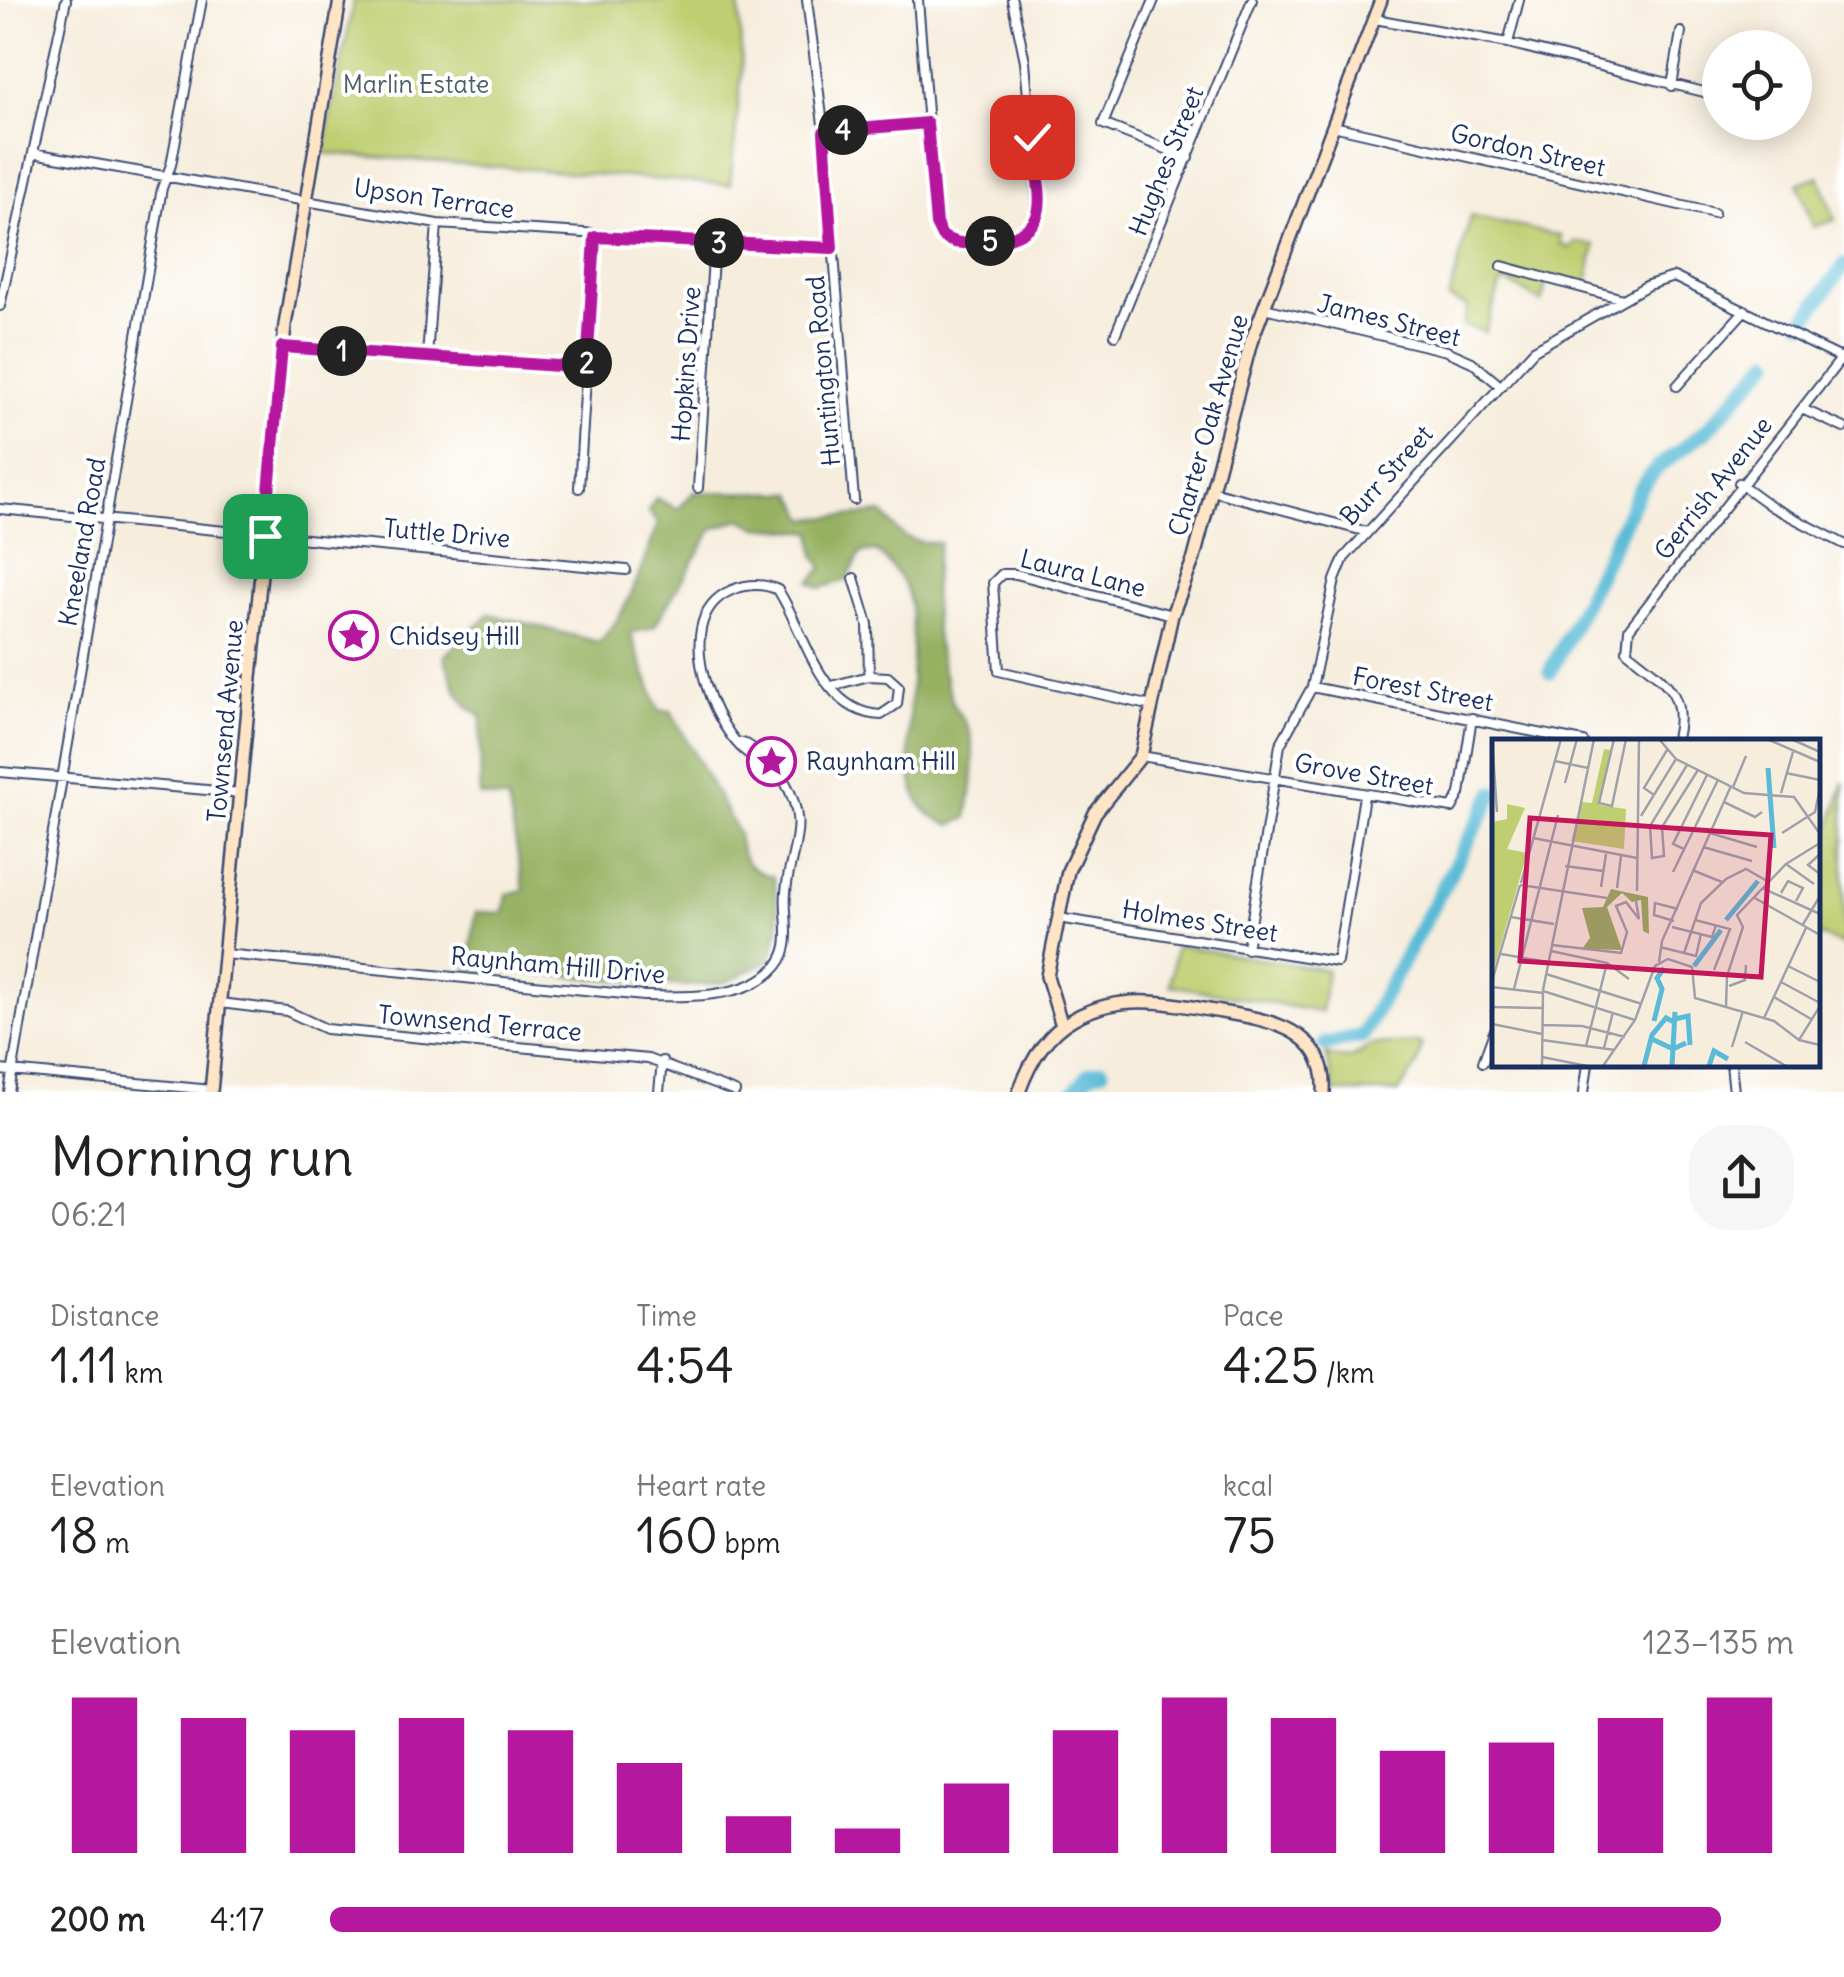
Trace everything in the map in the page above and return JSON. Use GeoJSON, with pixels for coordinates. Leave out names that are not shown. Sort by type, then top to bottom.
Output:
{"type":"FeatureCollection","features":[{"type":"Feature","properties":{"kind":"main road","name":"Townsend Avenue"},"geometry":{"type":"LineString","coordinates":[[211,1091],[282,347],[303,199],[340,0]]}},
{"type":"Feature","properties":{"kind":"main road","name":"Charter Oak Avenue"},"geometry":{"type":"LineString","coordinates":[[1141,756],[1172,615],[1194,558],[1264,308],[1381,0]]}},
{"type":"Feature","properties":{"kind":"main road"},"geometry":{"type":"LineString","coordinates":[[1062,1026],[1046,976],[1057,918],[1081,838],[1110,790],[1141,756]]}},
{"type":"Feature","properties":{"kind":"main road"},"geometry":{"type":"LineString","coordinates":[[1019,1092],[1030,1065],[1062,1026],[1107,1005],[1137,1000],[1287,1026],[1312,1048],[1324,1074],[1324,1092]]}},
{"type":"Feature","properties":{"kind":"street"},"geometry":{"type":"LineString","coordinates":[[0,306],[66,0]]}},
{"type":"Feature","properties":{"kind":"street","name":"Kneeland Road"},"geometry":{"type":"LineString","coordinates":[[9,1092],[166,176],[202,0]]}},
{"type":"Feature","properties":{"kind":"street","name":"Huntington Road"},"geometry":{"type":"LineString","coordinates":[[807,0],[824,132],[854,500]]}},
{"type":"Feature","properties":{"kind":"street"},"geometry":{"type":"LineString","coordinates":[[918,0],[936,224],[942,236],[964,244],[1017,238],[1032,229],[1038,213],[1025,61],[1012,0]]}},
{"type":"Feature","properties":{"kind":"street"},"geometry":{"type":"LineString","coordinates":[[1154,0],[1103,124],[1189,158]]}},
{"type":"Feature","properties":{"kind":"street","name":"Hughes Street"},"geometry":{"type":"LineString","coordinates":[[1114,334],[1252,0]]}},
{"type":"Feature","properties":{"kind":"street"},"geometry":{"type":"LineString","coordinates":[[1508,43],[1519,0]]}},
{"type":"Feature","properties":{"kind":"street"},"geometry":{"type":"LineString","coordinates":[[1375,19],[1508,43],[1702,92]]}},
{"type":"Feature","properties":{"kind":"street"},"geometry":{"type":"LineString","coordinates":[[1672,86],[1681,32]]}},
{"type":"Feature","properties":{"kind":"street"},"geometry":{"type":"LineString","coordinates":[[824,132],[927,123]]}},
{"type":"Feature","properties":{"kind":"street","name":"Gordon Street"},"geometry":{"type":"LineString","coordinates":[[1333,126],[1714,213]]}},
{"type":"Feature","properties":{"kind":"street","name":"Upson Terrace"},"geometry":{"type":"LineString","coordinates":[[33,153],[437,224],[595,237],[832,248]]}},
{"type":"Feature","properties":{"kind":"street"},"geometry":{"type":"LineString","coordinates":[[427,358],[437,224]]}},
{"type":"Feature","properties":{"kind":"street"},"geometry":{"type":"LineString","coordinates":[[579,488],[595,237]]}},
{"type":"Feature","properties":{"kind":"street","name":"Hopkins Drive"},"geometry":{"type":"LineString","coordinates":[[698,488],[714,243]]}},
{"type":"Feature","properties":{"kind":"street"},"geometry":{"type":"LineString","coordinates":[[1502,266],[1624,299]]}},
{"type":"Feature","properties":{"kind":"street","name":"Burr Street"},"geometry":{"type":"LineString","coordinates":[[1247,949],[1280,745],[1312,687],[1335,580],[1364,531],[1498,384],[1545,342],[1674,277],[1842,356]]}},
{"type":"Feature","properties":{"kind":"street","name":"James Street"},"geometry":{"type":"LineString","coordinates":[[1264,308],[1447,351],[1472,362],[1498,384]]}},
{"type":"Feature","properties":{"kind":"street"},"geometry":{"type":"LineString","coordinates":[[1676,386],[1744,310]]}},
{"type":"Feature","properties":{"kind":"street"},"geometry":{"type":"LineString","coordinates":[[282,347],[587,368]]}},
{"type":"Feature","properties":{"kind":"street","name":"Gerrish Avenue"},"geometry":{"type":"LineString","coordinates":[[1676,739],[1682,716],[1673,690],[1628,651],[1629,629],[1842,356]]}},
{"type":"Feature","properties":{"kind":"street"},"geometry":{"type":"LineString","coordinates":[[1802,409],[1844,428]]}},
{"type":"Feature","properties":{"kind":"street"},"geometry":{"type":"LineString","coordinates":[[1739,484],[1772,507],[1844,544]]}},
{"type":"Feature","properties":{"kind":"street"},"geometry":{"type":"LineString","coordinates":[[1212,490],[1364,531]]}},
{"type":"Feature","properties":{"kind":"street","name":"Tuttle Drive"},"geometry":{"type":"LineString","coordinates":[[0,512],[626,570]]}},
{"type":"Feature","properties":{"kind":"street","name":"Laura Lane"},"geometry":{"type":"LineString","coordinates":[[1152,706],[999,671],[993,583],[1002,574],[1016,574],[1172,615]]}},
{"type":"Feature","properties":{"kind":"street"},"geometry":{"type":"LineString","coordinates":[[831,686],[868,676],[867,616],[854,578]]}},
{"type":"Feature","properties":{"kind":"street","name":"Raynham Hill Drive"},"geometry":{"type":"LineString","coordinates":[[225,954],[644,996],[682,997],[743,986],[772,972],[784,954],[788,929],[786,890],[798,841],[794,805],[783,778],[761,758],[752,758],[714,704],[696,640],[706,612],[726,593],[751,585],[778,590],[822,679],[866,712],[887,714],[897,704],[898,682],[888,676],[868,676]]}},
{"type":"Feature","properties":{"kind":"street","name":"Forest Street"},"geometry":{"type":"LineString","coordinates":[[1312,687],[1569,739]]}},
{"type":"Feature","properties":{"kind":"street","name":"Grove Street"},"geometry":{"type":"LineString","coordinates":[[1275,779],[1447,808],[1458,800],[1472,718]]}},
{"type":"Feature","properties":{"kind":"street"},"geometry":{"type":"LineString","coordinates":[[1141,756],[1275,779]]}},
{"type":"Feature","properties":{"kind":"street"},"geometry":{"type":"LineString","coordinates":[[0,772],[241,793]]}},
{"type":"Feature","properties":{"kind":"street","name":"Holmes Street"},"geometry":{"type":"LineString","coordinates":[[1057,918],[1336,962],[1364,796]]}},
{"type":"Feature","properties":{"kind":"street","name":"Townsend Terrace"},"geometry":{"type":"LineString","coordinates":[[220,1004],[287,1011],[326,1029],[662,1061],[735,1092]]}},
{"type":"Feature","properties":{"kind":"street"},"geometry":{"type":"LineString","coordinates":[[1484,1062],[1492,1038]]}},
{"type":"Feature","properties":{"kind":"street"},"geometry":{"type":"LineString","coordinates":[[659,1092],[662,1061]]}},
{"type":"Feature","properties":{"kind":"street"},"geometry":{"type":"LineString","coordinates":[[1584,1092],[1588,1067]]}},
{"type":"Feature","properties":{"kind":"street"},"geometry":{"type":"LineString","coordinates":[[1731,1067],[1734,1092]]}},
{"type":"Feature","properties":{"kind":"street"},"geometry":{"type":"LineString","coordinates":[[0,1070],[211,1091]]}},
{"type":"Feature","properties":{"kind":"green space","name":"Marlin Estate"},"geometry":{"type":"Polygon","coordinates":[[[354,0],[739,0],[742,71],[730,185],[323,153],[354,0]]]}},
{"type":"Feature","properties":{"kind":"green space"},"geometry":{"type":"Polygon","coordinates":[[[1819,176],[1835,220],[1813,227],[1798,184],[1819,176]]]}},
{"type":"Feature","properties":{"kind":"green space"},"geometry":{"type":"Polygon","coordinates":[[[1471,216],[1561,236],[1560,244],[1569,248],[1575,242],[1595,245],[1587,284],[1547,276],[1542,302],[1507,282],[1501,283],[1485,332],[1463,325],[1468,307],[1449,299],[1471,216]]]}},
{"type":"Feature","properties":{"kind":"green space"},"geometry":{"type":"Polygon","coordinates":[[[694,492],[793,493],[807,519],[883,513],[907,537],[940,543],[934,582],[935,624],[947,687],[969,728],[972,743],[973,775],[967,818],[951,825],[934,817],[920,803],[912,783],[911,609],[896,572],[876,551],[861,553],[847,580],[821,588],[810,582],[823,568],[815,556],[813,532],[757,527],[740,519],[713,529],[654,627],[630,633],[659,710],[671,711],[738,833],[743,857],[758,871],[774,877],[780,925],[771,959],[727,982],[687,986],[468,968],[476,912],[504,913],[507,894],[524,890],[508,800],[480,796],[481,715],[461,698],[444,656],[489,614],[599,642],[619,616],[641,570],[658,523],[648,511],[656,498],[678,509],[694,492]]]}},
{"type":"Feature","properties":{"kind":"green space"},"geometry":{"type":"Polygon","coordinates":[[[1844,782],[1844,945],[1819,936],[1819,864],[1844,782]]]}},
{"type":"Feature","properties":{"kind":"green space"},"geometry":{"type":"Polygon","coordinates":[[[1176,945],[1327,970],[1321,1012],[1170,985],[1176,945]]]}},
{"type":"Feature","properties":{"kind":"green space"},"geometry":{"type":"Polygon","coordinates":[[[1370,1045],[1422,1045],[1417,1065],[1399,1092],[1335,1092],[1326,1054],[1346,1059],[1370,1045]]]}},
{"type":"Feature","properties":{"kind":"waterway"},"geometry":{"type":"LineString","coordinates":[[1803,322],[1844,265]]}},
{"type":"Feature","properties":{"kind":"waterway"},"geometry":{"type":"LineString","coordinates":[[1550,672],[1640,489],[1658,467],[1706,431],[1770,360]]}},
{"type":"Feature","properties":{"kind":"waterway"},"geometry":{"type":"LineString","coordinates":[[1325,1044],[1362,1036],[1492,797]]}},
{"type":"Feature","properties":{"kind":"waterway"},"geometry":{"type":"LineString","coordinates":[[1074,1092],[1089,1074],[1102,1070]]}},
{"type":"Feature","properties":{"kind":"place","name":"Chidsey Hill"},"geometry":{"type":"Point","coordinates":[354,636]}},
{"type":"Feature","properties":{"kind":"place","name":"Raynham Hill"},"geometry":{"type":"Point","coordinates":[771,761]}},
{"type":"Feature","properties":{"kind":"route"},"geometry":{"type":"LineString","coordinates":[[265,536],[282,347],[587,368],[595,237],[832,248],[824,132],[927,123],[938,232],[958,244],[1017,238],[1032,229],[1038,219],[1032,137]]}}]}
